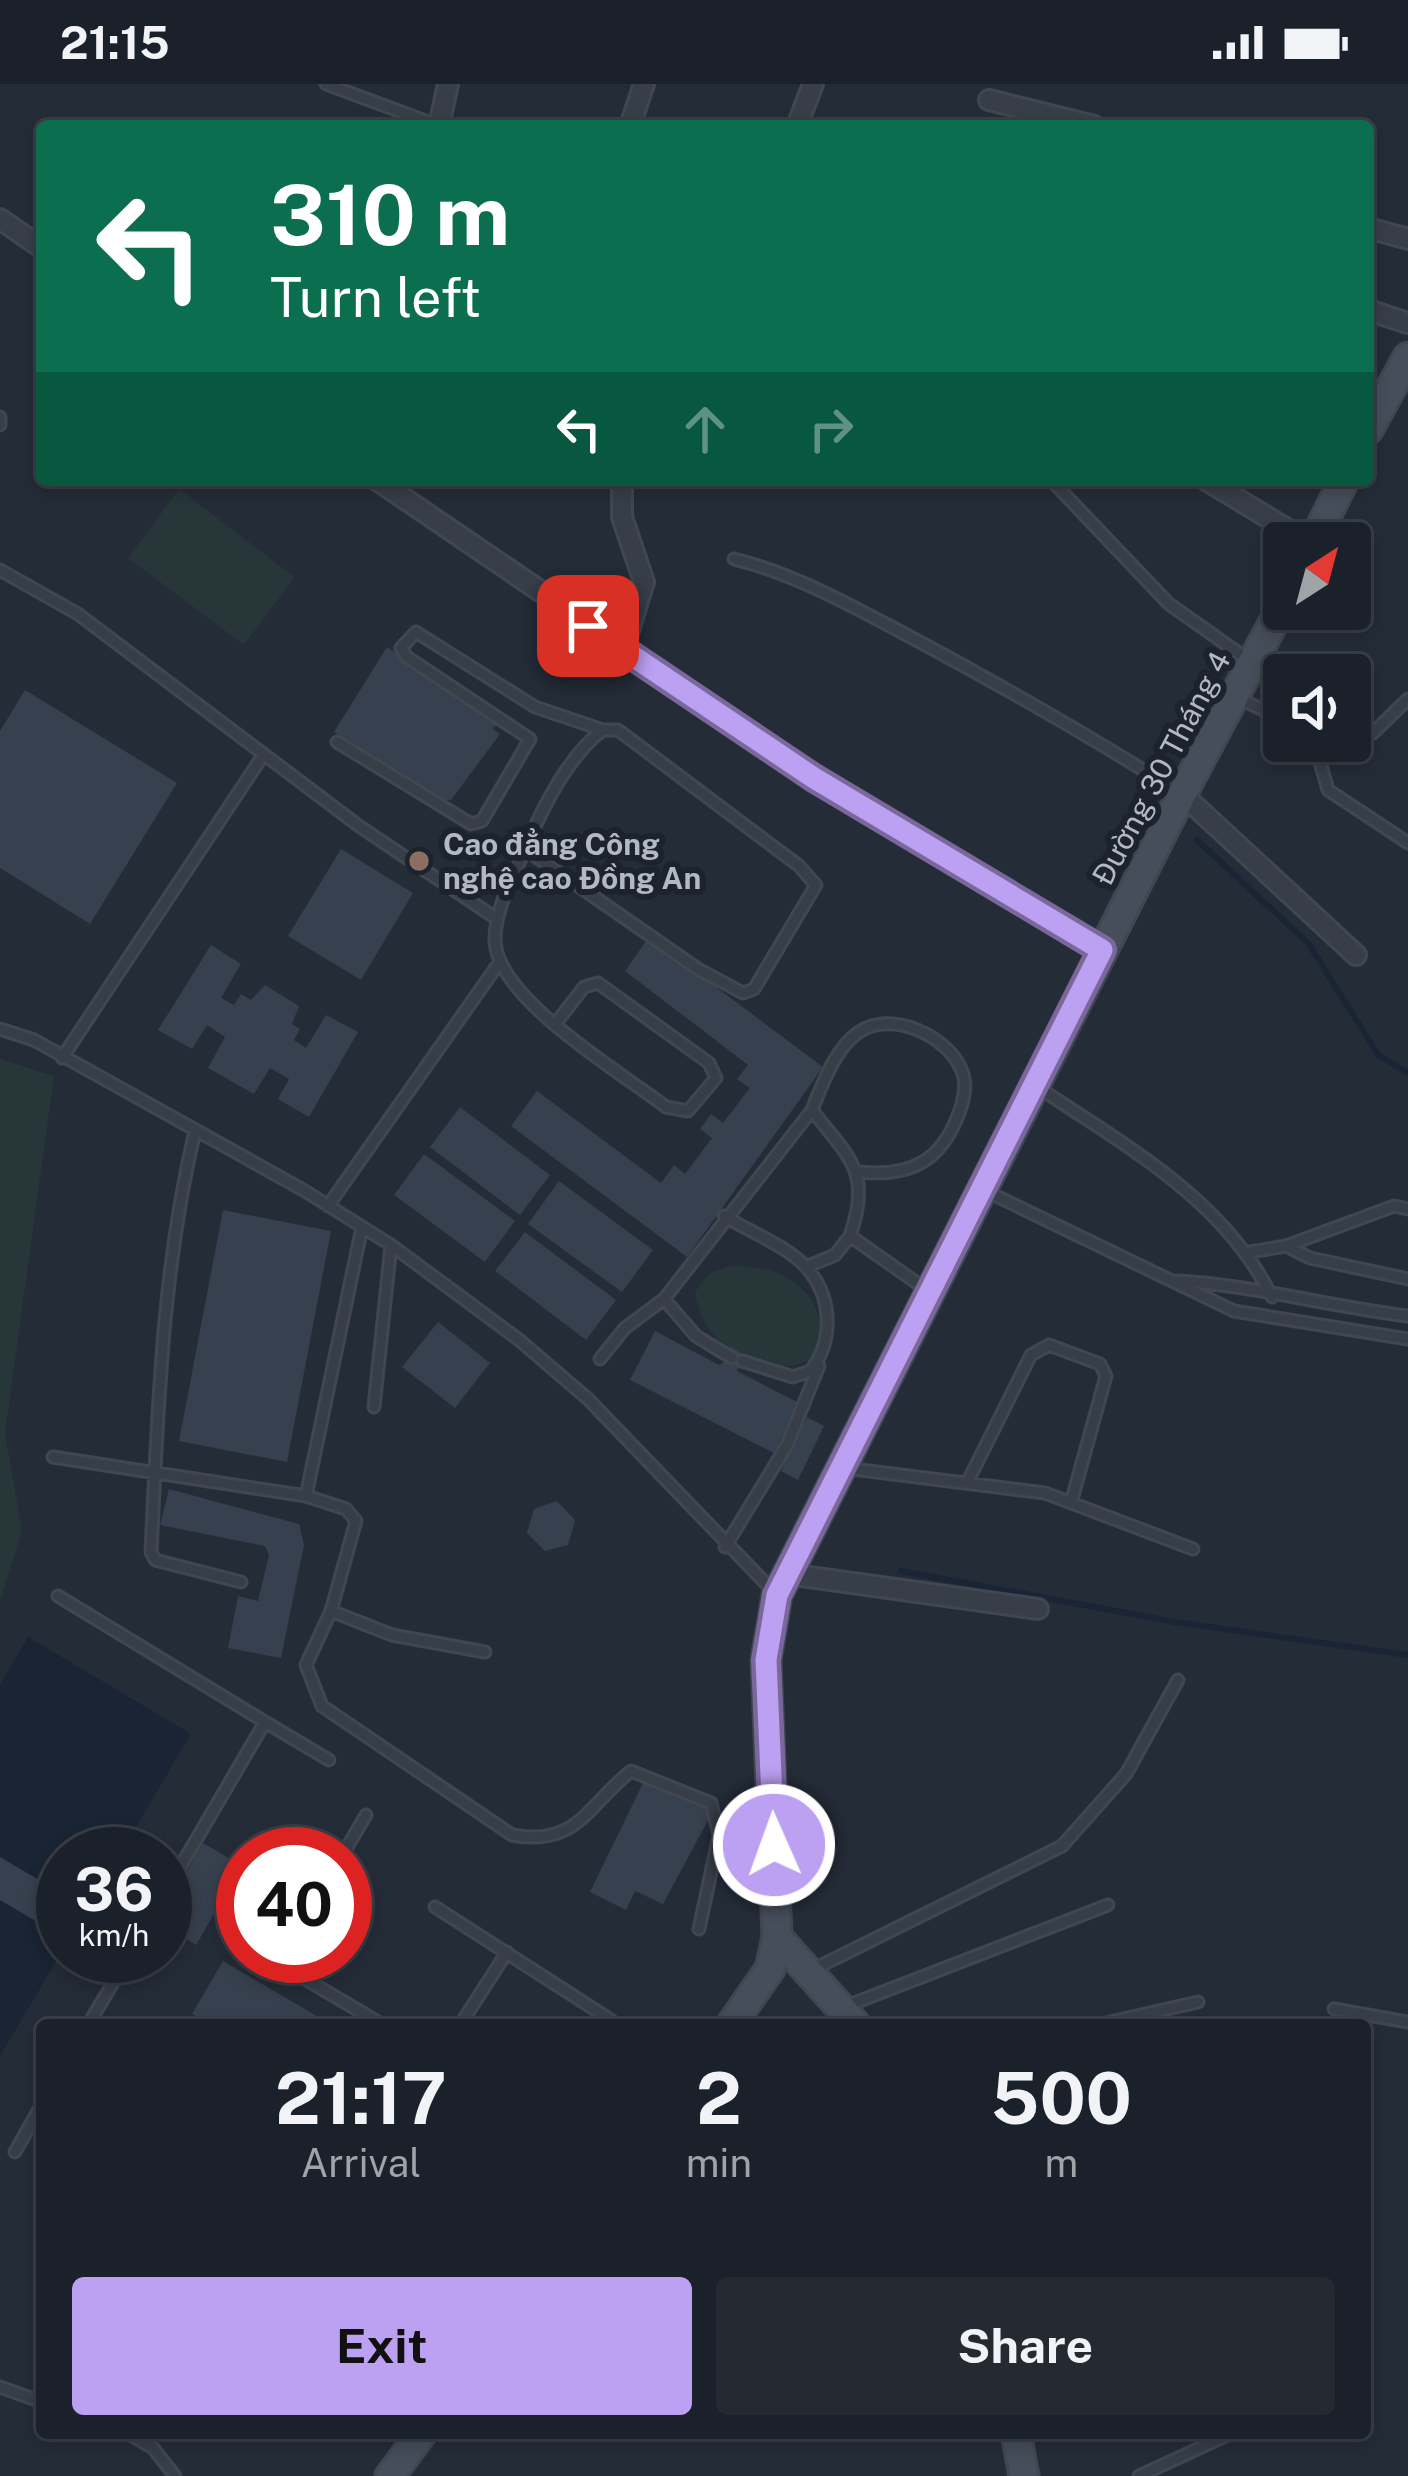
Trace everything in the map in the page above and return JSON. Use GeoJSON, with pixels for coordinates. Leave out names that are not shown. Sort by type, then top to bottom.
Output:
{"type":"FeatureCollection","features":[{"type":"Feature","properties":{"kind":"street"},"geometry":{"type":"LineString","coordinates":[[440,120],[448,84]]}},
{"type":"Feature","properties":{"kind":"street"},"geometry":{"type":"LineString","coordinates":[[631,120],[644,84]]}},
{"type":"Feature","properties":{"kind":"street"},"geometry":{"type":"LineString","coordinates":[[799,120],[813,84]]}},
{"type":"Feature","properties":{"kind":"street"},"geometry":{"type":"LineString","coordinates":[[989,100],[1070,120]]}},
{"type":"Feature","properties":{"kind":"street"},"geometry":{"type":"LineString","coordinates":[[0,219],[36,244]]}},
{"type":"Feature","properties":{"kind":"street"},"geometry":{"type":"LineString","coordinates":[[1374,230],[1408,239]]}},
{"type":"Feature","properties":{"kind":"street"},"geometry":{"type":"LineString","coordinates":[[1374,312],[1408,323]]}},
{"type":"Feature","properties":{"kind":"street"},"geometry":{"type":"LineString","coordinates":[[1374,410],[1408,357]]}},
{"type":"Feature","properties":{"kind":"street"},"geometry":{"type":"LineString","coordinates":[[386,486],[814,778],[1102,950]]}},
{"type":"Feature","properties":{"kind":"street"},"geometry":{"type":"LineString","coordinates":[[622,486],[622,517],[644,582],[623,650]]}},
{"type":"Feature","properties":{"kind":"street"},"geometry":{"type":"LineString","coordinates":[[1217,486],[1276,522]]}},
{"type":"Feature","properties":{"kind":"street"},"geometry":{"type":"LineString","coordinates":[[1322,522],[1340,486]]}},
{"type":"Feature","properties":{"kind":"street","name":"Đường 30 Tháng 4"},"geometry":{"type":"LineString","coordinates":[[735,2019],[770,1969],[777,1937],[766,1660],[782,1584],[1102,950],[1271,630]]}},
{"type":"Feature","properties":{"kind":"street"},"geometry":{"type":"LineString","coordinates":[[1182,794],[1356,955]]}},
{"type":"Feature","properties":{"kind":"street"},"geometry":{"type":"LineString","coordinates":[[782,1584],[1038,1609]]}},
{"type":"Feature","properties":{"kind":"street"},"geometry":{"type":"LineString","coordinates":[[777,1937],[850,2016]]}},
{"type":"Feature","properties":{"kind":"street"},"geometry":{"type":"LineString","coordinates":[[390,2476],[418,2439]]}},
{"type":"Feature","properties":{"kind":"street"},"geometry":{"type":"LineString","coordinates":[[1017,2439],[1024,2476]]}},
{"type":"Feature","properties":{"kind":"lane"},"geometry":{"type":"LineString","coordinates":[[326,84],[423,120]]}},
{"type":"Feature","properties":{"kind":"lane"},"geometry":{"type":"LineString","coordinates":[[1057,486],[1169,604],[1255,664]]}},
{"type":"Feature","properties":{"kind":"lane"},"geometry":{"type":"LineString","coordinates":[[734,559],[776,569],[942,654],[1182,794]]}},
{"type":"Feature","properties":{"kind":"lane"},"geometry":{"type":"LineString","coordinates":[[0,570],[78,614],[264,754],[497,919]]}},
{"type":"Feature","properties":{"kind":"lane"},"geometry":{"type":"LineString","coordinates":[[337,742],[471,824],[482,821],[530,739],[407,657],[401,648],[416,632],[536,707],[603,730],[618,730],[812,876],[816,885],[812,899],[754,989],[735,991],[525,849]]}},
{"type":"Feature","properties":{"kind":"lane"},"geometry":{"type":"LineString","coordinates":[[1236,697],[1263,710]]}},
{"type":"Feature","properties":{"kind":"lane"},"geometry":{"type":"LineString","coordinates":[[1371,734],[1408,699]]}},
{"type":"Feature","properties":{"kind":"lane"},"geometry":{"type":"LineString","coordinates":[[556,1023],[584,987],[598,983],[710,1063],[716,1078],[698,1103],[680,1114],[530,1004],[499,963],[497,919],[540,814],[603,730]]}},
{"type":"Feature","properties":{"kind":"lane"},"geometry":{"type":"LineString","coordinates":[[62,1058],[264,754]]}},
{"type":"Feature","properties":{"kind":"lane"},"geometry":{"type":"LineString","coordinates":[[1320,762],[1328,790],[1408,844]]}},
{"type":"Feature","properties":{"kind":"lane"},"geometry":{"type":"LineString","coordinates":[[328,1205],[499,963]]}},
{"type":"Feature","properties":{"kind":"lane"},"geometry":{"type":"LineString","coordinates":[[600,1359],[625,1328],[664,1299],[724,1216],[812,1110],[835,1061],[860,1032],[888,1024],[919,1030],[944,1046],[962,1070],[965,1093],[943,1147],[919,1166],[895,1175],[860,1172]]}},
{"type":"Feature","properties":{"kind":"lane"},"geometry":{"type":"LineString","coordinates":[[0,1029],[34,1040],[392,1245],[588,1399],[725,1547],[782,1584]]}},
{"type":"Feature","properties":{"kind":"lane"},"geometry":{"type":"LineString","coordinates":[[1036,1085],[1193,1194],[1250,1252],[1273,1297]]}},
{"type":"Feature","properties":{"kind":"lane"},"geometry":{"type":"LineString","coordinates":[[806,1267],[835,1255],[850,1236],[860,1207],[860,1172],[812,1110]]}},
{"type":"Feature","properties":{"kind":"lane"},"geometry":{"type":"LineString","coordinates":[[195,1131],[176,1209],[156,1400],[151,1557],[241,1582]]}},
{"type":"Feature","properties":{"kind":"lane"},"geometry":{"type":"LineString","coordinates":[[983,1190],[1234,1311],[1408,1339]]}},
{"type":"Feature","properties":{"kind":"lane"},"geometry":{"type":"LineString","coordinates":[[1250,1252],[1286,1246],[1394,1206],[1408,1209]]}},
{"type":"Feature","properties":{"kind":"lane"},"geometry":{"type":"LineString","coordinates":[[724,1216],[806,1267],[829,1318],[798,1424],[725,1547]]}},
{"type":"Feature","properties":{"kind":"lane"},"geometry":{"type":"LineString","coordinates":[[306,1496],[362,1227]]}},
{"type":"Feature","properties":{"kind":"lane"},"geometry":{"type":"LineString","coordinates":[[850,1236],[928,1291]]}},
{"type":"Feature","properties":{"kind":"lane"},"geometry":{"type":"LineString","coordinates":[[374,1407],[392,1245]]}},
{"type":"Feature","properties":{"kind":"lane"},"geometry":{"type":"LineString","coordinates":[[1286,1246],[1310,1258],[1408,1280]]}},
{"type":"Feature","properties":{"kind":"lane"},"geometry":{"type":"LineString","coordinates":[[1172,1281],[1236,1285],[1273,1297],[1408,1316]]}},
{"type":"Feature","properties":{"kind":"lane"},"geometry":{"type":"LineString","coordinates":[[664,1299],[696,1336],[737,1359],[793,1377],[810,1371],[821,1358]]}},
{"type":"Feature","properties":{"kind":"lane"},"geometry":{"type":"LineString","coordinates":[[968,1483],[1031,1355],[1049,1345],[1100,1364],[1106,1376],[1071,1503]]}},
{"type":"Feature","properties":{"kind":"lane"},"geometry":{"type":"LineString","coordinates":[[53,1457],[306,1496],[346,1509],[356,1521],[331,1610],[306,1665],[322,1706],[512,1835],[534,1839],[570,1831],[631,1771],[711,1803],[719,1835],[699,1928]]}},
{"type":"Feature","properties":{"kind":"lane"},"geometry":{"type":"LineString","coordinates":[[840,1468],[1045,1493],[1193,1549]]}},
{"type":"Feature","properties":{"kind":"lane"},"geometry":{"type":"LineString","coordinates":[[58,1596],[329,1760]]}},
{"type":"Feature","properties":{"kind":"lane"},"geometry":{"type":"LineString","coordinates":[[331,1610],[392,1635],[485,1652]]}},
{"type":"Feature","properties":{"kind":"lane"},"geometry":{"type":"LineString","coordinates":[[809,1972],[1062,1846],[1126,1774],[1178,1680]]}},
{"type":"Feature","properties":{"kind":"lane"},"geometry":{"type":"LineString","coordinates":[[192,1847],[265,1722]]}},
{"type":"Feature","properties":{"kind":"lane"},"geometry":{"type":"LineString","coordinates":[[359,1827],[366,1815]]}},
{"type":"Feature","properties":{"kind":"lane"},"geometry":{"type":"LineString","coordinates":[[850,2016],[1108,1905]]}},
{"type":"Feature","properties":{"kind":"lane"},"geometry":{"type":"LineString","coordinates":[[435,1907],[609,2019]]}},
{"type":"Feature","properties":{"kind":"lane"},"geometry":{"type":"LineString","coordinates":[[464,2019],[507,1952]]}},
{"type":"Feature","properties":{"kind":"lane"},"geometry":{"type":"LineString","coordinates":[[91,2019],[112,1983]]}},
{"type":"Feature","properties":{"kind":"lane"},"geometry":{"type":"LineString","coordinates":[[313,1983],[373,2019]]}},
{"type":"Feature","properties":{"kind":"lane"},"geometry":{"type":"LineString","coordinates":[[1123,2019],[1198,2002]]}},
{"type":"Feature","properties":{"kind":"lane"},"geometry":{"type":"LineString","coordinates":[[1334,2009],[1408,2022]]}},
{"type":"Feature","properties":{"kind":"lane"},"geometry":{"type":"LineString","coordinates":[[15,2152],[36,2115]]}},
{"type":"Feature","properties":{"kind":"lane"},"geometry":{"type":"LineString","coordinates":[[0,2387],[36,2400]]}},
{"type":"Feature","properties":{"kind":"lane"},"geometry":{"type":"LineString","coordinates":[[137,2439],[153,2448],[175,2476]]}},
{"type":"Feature","properties":{"kind":"lane"},"geometry":{"type":"LineString","coordinates":[[1139,2476],[1219,2439]]}},
{"type":"Feature","properties":{"kind":"shaded area"},"geometry":{"type":"Polygon","coordinates":[[[179,489],[295,577],[244,645],[128,558],[179,489]]]}},
{"type":"Feature","properties":{"kind":"shaded area"},"geometry":{"type":"Polygon","coordinates":[[[0,1059],[54,1076],[5,1433],[22,1531],[0,1602],[0,1059]]]}},
{"type":"Feature","properties":{"kind":"shaded area"},"geometry":{"type":"Polygon","coordinates":[[[732,1266],[772,1271],[803,1289],[819,1318],[815,1358],[776,1366],[757,1363],[722,1344],[700,1312],[695,1292],[709,1273],[732,1266]]]}},
{"type":"Feature","properties":{"kind":"water"},"geometry":{"type":"Polygon","coordinates":[[[28,1637],[191,1734],[136,1827],[36,1827],[36,1983],[43,1983],[0,2056],[0,1685],[28,1637]]]}},
{"type":"Feature","properties":{"kind":"building"},"geometry":{"type":"Polygon","coordinates":[[[387,647],[500,721],[493,729],[500,734],[451,800],[438,801],[334,732],[387,647]]]}},
{"type":"Feature","properties":{"kind":"building"},"geometry":{"type":"Polygon","coordinates":[[[25,690],[177,783],[90,924],[0,868],[0,731],[25,690]]]}},
{"type":"Feature","properties":{"kind":"building"},"geometry":{"type":"Polygon","coordinates":[[[341,849],[413,893],[361,980],[288,936],[341,849]]]}},
{"type":"Feature","properties":{"kind":"building"},"geometry":{"type":"Polygon","coordinates":[[[649,937],[823,1067],[687,1257],[511,1126],[537,1091],[661,1183],[674,1165],[685,1174],[712,1138],[700,1129],[711,1114],[723,1123],[750,1088],[737,1079],[748,1065],[625,971],[649,937]]]}},
{"type":"Feature","properties":{"kind":"building"},"geometry":{"type":"Polygon","coordinates":[[[211,945],[241,964],[221,998],[234,1005],[241,994],[251,1000],[265,985],[299,1006],[292,1024],[300,1029],[294,1040],[306,1048],[326,1015],[358,1032],[309,1117],[278,1099],[289,1079],[270,1068],[254,1094],[208,1068],[225,1037],[207,1025],[192,1049],[158,1030],[211,945]]]}},
{"type":"Feature","properties":{"kind":"building"},"geometry":{"type":"Polygon","coordinates":[[[460,1107],[550,1175],[520,1215],[430,1147],[460,1107]]]}},
{"type":"Feature","properties":{"kind":"building"},"geometry":{"type":"Polygon","coordinates":[[[424,1154],[515,1221],[485,1262],[394,1195],[424,1154]]]}},
{"type":"Feature","properties":{"kind":"building"},"geometry":{"type":"Polygon","coordinates":[[[559,1181],[653,1250],[622,1292],[528,1224],[559,1181]]]}},
{"type":"Feature","properties":{"kind":"building"},"geometry":{"type":"Polygon","coordinates":[[[223,1210],[331,1231],[287,1462],[179,1441],[223,1210]]]}},
{"type":"Feature","properties":{"kind":"building"},"geometry":{"type":"Polygon","coordinates":[[[525,1232],[616,1300],[586,1340],[495,1271],[525,1232]]]}},
{"type":"Feature","properties":{"kind":"building"},"geometry":{"type":"Polygon","coordinates":[[[438,1322],[490,1363],[455,1408],[402,1367],[438,1322]]]}},
{"type":"Feature","properties":{"kind":"building"},"geometry":{"type":"Polygon","coordinates":[[[655,1331],[719,1365],[732,1358],[729,1346],[745,1355],[737,1371],[799,1403],[774,1453],[630,1380],[655,1331]]]}},
{"type":"Feature","properties":{"kind":"building"},"geometry":{"type":"Polygon","coordinates":[[[807,1417],[824,1426],[798,1480],[781,1471],[807,1417]]]}},
{"type":"Feature","properties":{"kind":"building"},"geometry":{"type":"Polygon","coordinates":[[[169,1489],[299,1524],[304,1545],[281,1658],[228,1648],[238,1596],[258,1601],[269,1555],[265,1546],[160,1525],[169,1489]]]}},
{"type":"Feature","properties":{"kind":"building"},"geometry":{"type":"Polygon","coordinates":[[[557,1501],[575,1520],[568,1545],[545,1551],[527,1533],[534,1509],[557,1501]]]}},
{"type":"Feature","properties":{"kind":"building"},"geometry":{"type":"Polygon","coordinates":[[[645,1779],[713,1811],[663,1904],[635,1891],[626,1910],[590,1892],[645,1779]]]}},
{"type":"Feature","properties":{"kind":"building"},"geometry":{"type":"Polygon","coordinates":[[[203,1843],[216,1850],[216,1915],[196,1945],[192,1943],[192,1862],[203,1843]]]}},
{"type":"Feature","properties":{"kind":"building"},"geometry":{"type":"Polygon","coordinates":[[[0,1857],[36,1878],[36,1921],[0,1900],[0,1857]]]}},
{"type":"Feature","properties":{"kind":"building"},"geometry":{"type":"Polygon","coordinates":[[[216,1973],[216,1983],[260,1983],[322,2019],[201,2019],[192,2014],[216,1973]]]}},
{"type":"Feature","properties":{"kind":"waterway"},"geometry":{"type":"LineString","coordinates":[[1197,840],[1308,943],[1379,1056],[1408,1073]]}},
{"type":"Feature","properties":{"kind":"waterway"},"geometry":{"type":"LineString","coordinates":[[901,1571],[1175,1622],[1408,1655]]}},
{"type":"Feature","properties":{"kind":"place","name":"Cao đẳng Công nghệ cao Đồng An"},"geometry":{"type":"Point","coordinates":[419,861]}},
{"type":"Feature","properties":{"kind":"route"},"geometry":{"type":"LineString","coordinates":[[588,626],[814,778],[945,852],[1102,950],[777,1595],[766,1660],[774,1845]]}}]}
